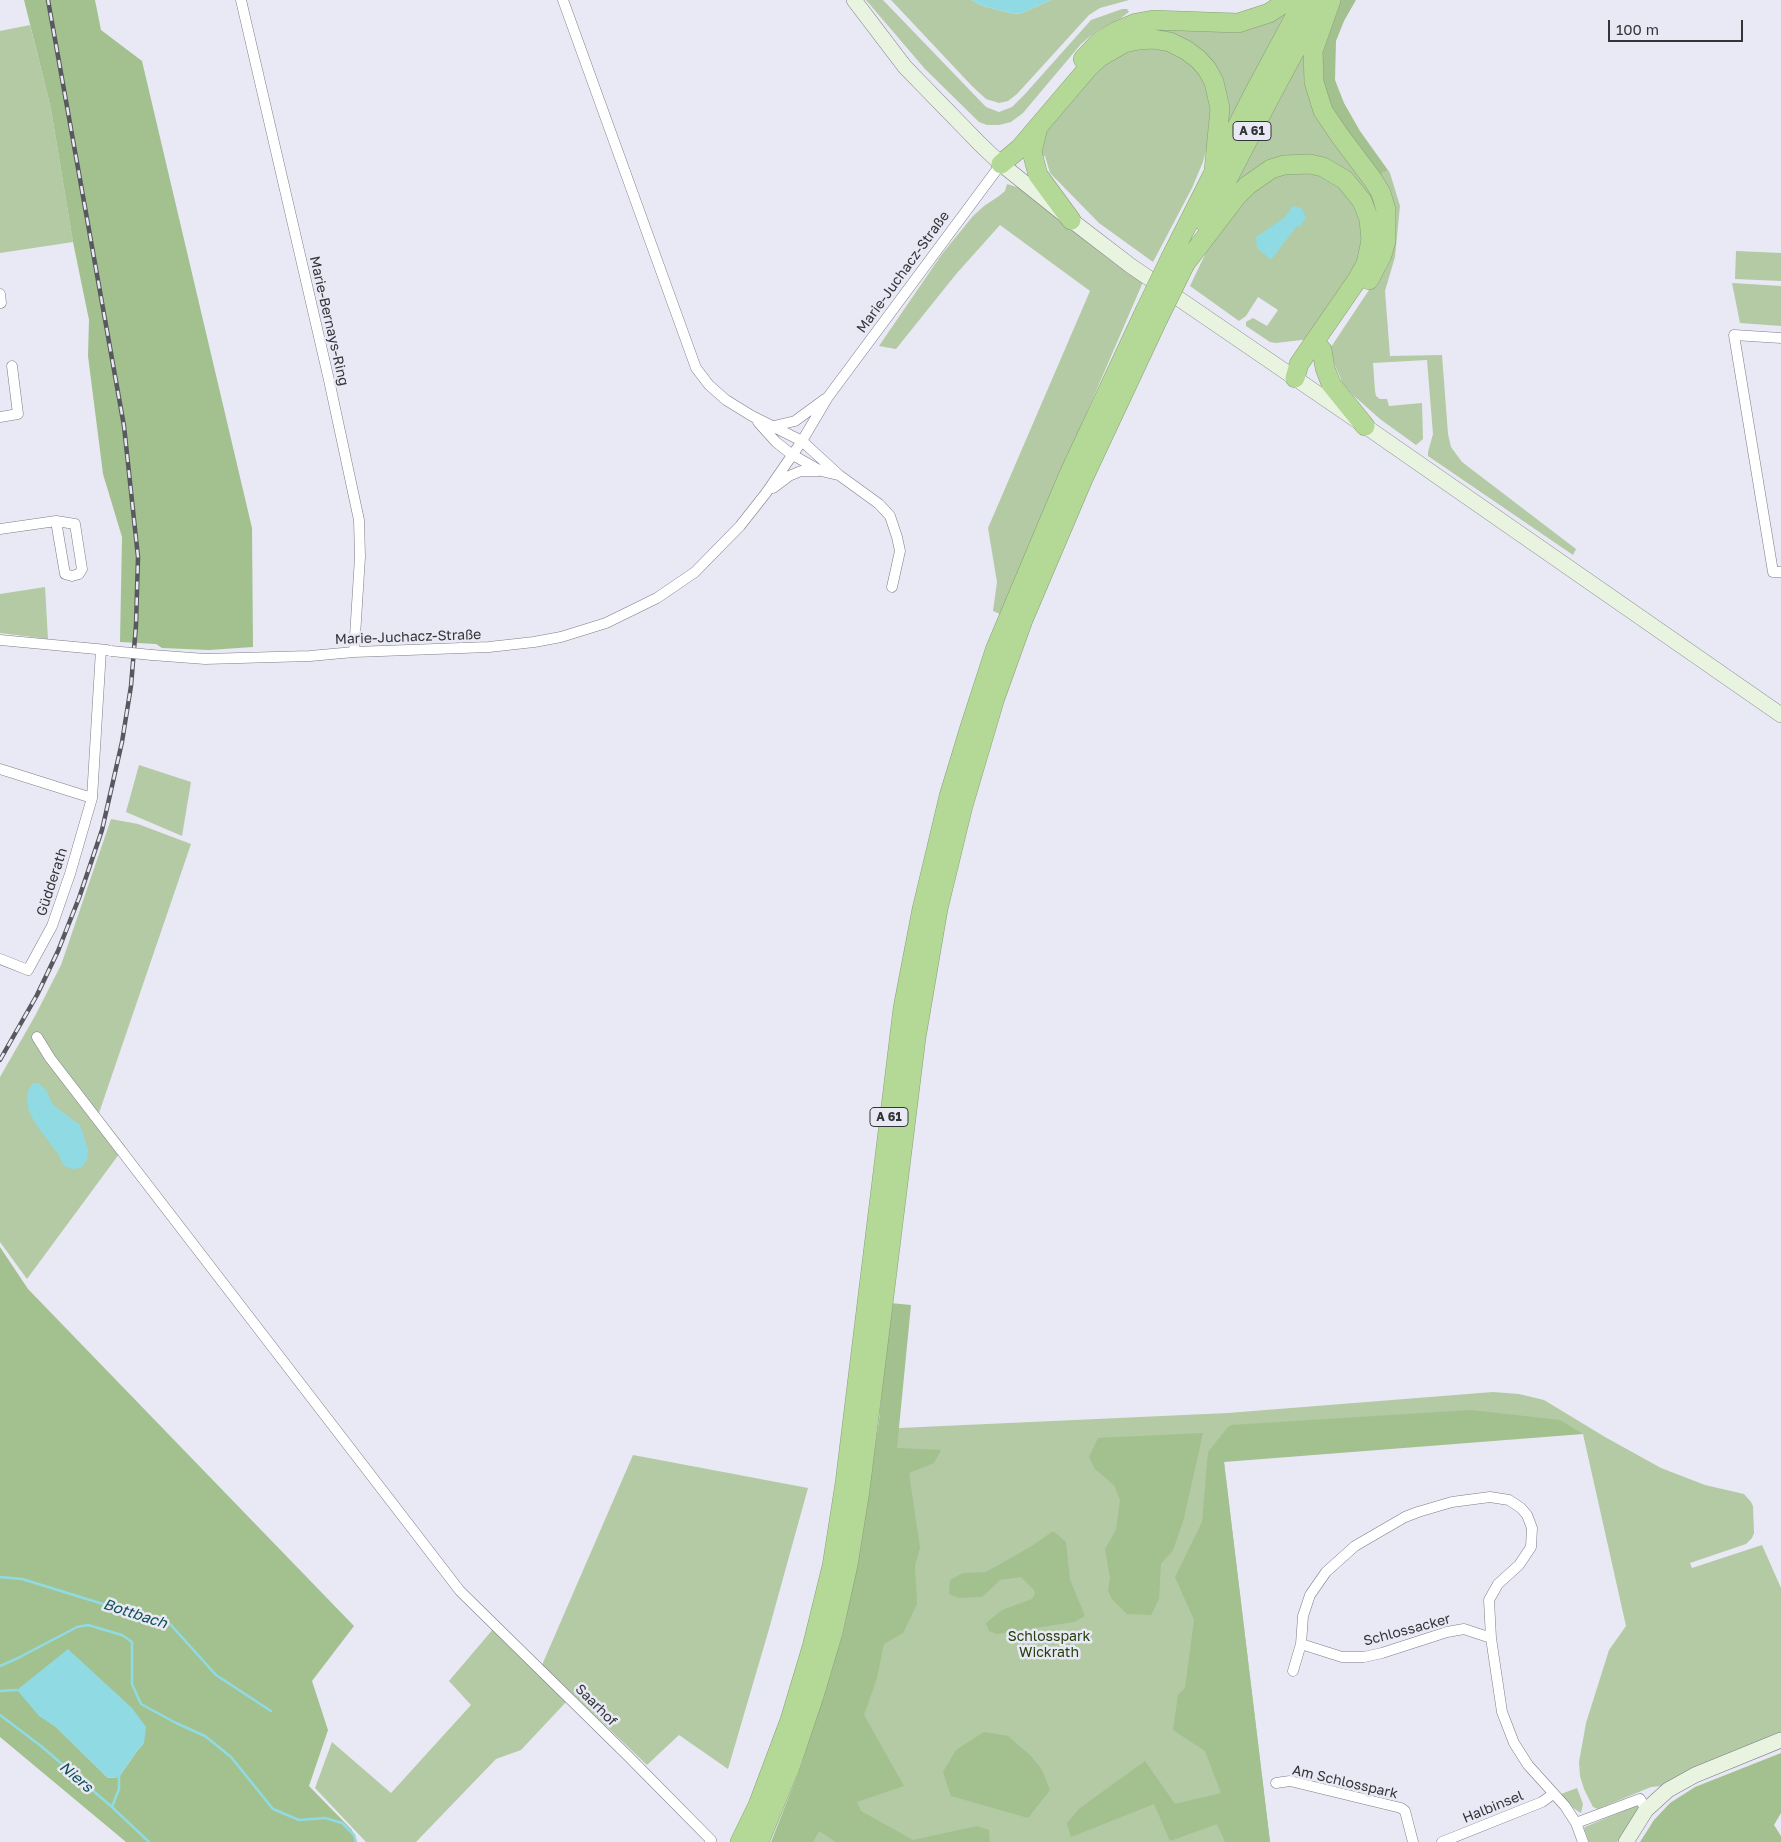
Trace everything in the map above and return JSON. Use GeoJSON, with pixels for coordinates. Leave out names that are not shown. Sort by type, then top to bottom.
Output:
{"type":"FeatureCollection","features":[{"type":"Feature","properties":{"kind":"highway"},"geometry":{"type":"LineString","coordinates":[[1000,164],[1013,142],[1082,59],[1100,41],[1117,30],[1136,23],[1153,20],[1238,22],[1270,13],[1289,0]]}},
{"type":"Feature","properties":{"kind":"highway","name":"A 61"},"geometry":{"type":"LineString","coordinates":[[751,1838],[761,1797],[790,1720],[812,1647],[832,1566],[848,1454],[903,1008],[922,909],[949,796],[996,650],[1066,482],[1178,260],[1214,171],[1304,0]]}},
{"type":"Feature","properties":{"kind":"highway","name":"A 61"},"geometry":{"type":"LineString","coordinates":[[1178,260],[1265,107],[1322,0]]}},
{"type":"Feature","properties":{"kind":"highway"},"geometry":{"type":"LineString","coordinates":[[1295,378],[1307,370],[1322,350],[1376,268],[1384,248],[1387,226],[1386,210],[1381,193],[1363,165],[1330,123],[1318,97],[1314,82],[1313,51],[1331,0]]}},
{"type":"Feature","properties":{"kind":"highway"},"geometry":{"type":"LineString","coordinates":[[1000,164],[1020,148],[1088,68],[1112,49],[1124,43],[1154,39],[1170,42],[1186,50],[1207,69],[1214,82],[1220,108],[1214,171]]}},
{"type":"Feature","properties":{"kind":"highway"},"geometry":{"type":"LineString","coordinates":[[1039,125],[1033,142],[1034,166],[1038,175],[1071,220]]}},
{"type":"Feature","properties":{"kind":"highway"},"geometry":{"type":"LineString","coordinates":[[1178,260],[1237,196],[1259,176],[1271,169],[1284,165],[1310,164],[1323,167],[1345,180],[1362,201],[1369,219],[1371,240],[1366,264],[1299,364],[1295,378]]}},
{"type":"Feature","properties":{"kind":"highway"},"geometry":{"type":"LineString","coordinates":[[1322,350],[1324,368],[1331,384],[1365,426]]}},
{"type":"Feature","properties":{"kind":"main road"},"geometry":{"type":"LineString","coordinates":[[854,0],[905,67],[1000,164],[1071,220],[1131,266],[1781,715]]}},
{"type":"Feature","properties":{"kind":"main road"},"geometry":{"type":"LineString","coordinates":[[1626,1842],[1646,1810],[1668,1790],[1695,1775],[1781,1740]]}},
{"type":"Feature","properties":{"kind":"street","name":"Marie-Bernays-Ring"},"geometry":{"type":"LineString","coordinates":[[241,0],[327,372],[359,520],[360,557],[354,652]]}},
{"type":"Feature","properties":{"kind":"street"},"geometry":{"type":"LineString","coordinates":[[563,0],[696,368],[714,390],[726,400],[752,416],[802,441],[839,475],[879,504],[890,516],[900,552],[892,587]]}},
{"type":"Feature","properties":{"kind":"street","name":"Marie-Juchacz-Straße"},"geometry":{"type":"LineString","coordinates":[[0,640],[205,659],[489,647],[561,637],[606,623],[657,598],[695,572],[740,526],[766,493],[802,441],[828,398],[1000,164]]}},
{"type":"Feature","properties":{"kind":"street"},"geometry":{"type":"LineString","coordinates":[[0,294],[2,303],[0,303]]}},
{"type":"Feature","properties":{"kind":"street"},"geometry":{"type":"LineString","coordinates":[[1781,338],[1734,335],[1773,572],[1781,572]]}},
{"type":"Feature","properties":{"kind":"street"},"geometry":{"type":"LineString","coordinates":[[0,417],[18,414],[12,366]]}},
{"type":"Feature","properties":{"kind":"street","name":"Marie-Juchacz-Straße"},"geometry":{"type":"LineString","coordinates":[[774,426],[795,421],[828,398]]}},
{"type":"Feature","properties":{"kind":"street"},"geometry":{"type":"LineString","coordinates":[[752,416],[776,442],[792,454],[821,471],[839,475]]}},
{"type":"Feature","properties":{"kind":"street","name":"Marie-Juchacz-Straße"},"geometry":{"type":"LineString","coordinates":[[766,493],[789,476],[801,471],[821,471]]}},
{"type":"Feature","properties":{"kind":"street"},"geometry":{"type":"LineString","coordinates":[[0,529],[56,521],[75,524],[82,569],[79,574],[72,576],[65,574],[56,521]]}},
{"type":"Feature","properties":{"kind":"street","name":"Güdderath"},"geometry":{"type":"LineString","coordinates":[[0,958],[28,970],[52,926],[70,874],[92,798],[106,650]]}},
{"type":"Feature","properties":{"kind":"street"},"geometry":{"type":"LineString","coordinates":[[0,769],[92,798]]}},
{"type":"Feature","properties":{"kind":"street","name":"Saarhof"},"geometry":{"type":"LineString","coordinates":[[37,1037],[50,1058],[460,1591],[607,1735],[710,1841]]}},
{"type":"Feature","properties":{"kind":"street"},"geometry":{"type":"LineString","coordinates":[[1293,1671],[1301,1644],[1303,1616],[1310,1595],[1326,1572],[1355,1546],[1418,1512],[1452,1502],[1490,1498],[1509,1500],[1521,1508],[1527,1515],[1532,1528],[1530,1547],[1519,1564],[1498,1584],[1489,1600],[1491,1638],[1502,1712],[1514,1743],[1528,1765],[1565,1806],[1576,1823],[1584,1842]]}},
{"type":"Feature","properties":{"kind":"street","name":"Schlossacker"},"geometry":{"type":"LineString","coordinates":[[1301,1644],[1342,1657],[1364,1657],[1447,1632],[1464,1629],[1491,1638]]}},
{"type":"Feature","properties":{"kind":"street","name":"Am Schlosspark"},"geometry":{"type":"LineString","coordinates":[[1276,1783],[1290,1781],[1401,1808],[1405,1811],[1413,1842]]}},
{"type":"Feature","properties":{"kind":"street","name":"Halbinsel"},"geometry":{"type":"LineString","coordinates":[[1442,1842],[1542,1802],[1553,1794]]}},
{"type":"Feature","properties":{"kind":"street"},"geometry":{"type":"LineString","coordinates":[[1576,1823],[1640,1799],[1646,1810]]}},
{"type":"Feature","properties":{"kind":"green space"},"geometry":{"type":"Polygon","coordinates":[[[24,0],[95,0],[101,30],[142,61],[252,528],[253,647],[209,650],[162,648],[156,644],[120,642],[122,537],[103,474],[88,356],[89,320],[73,242],[51,109],[24,0]]]}},
{"type":"Feature","properties":{"kind":"green space"},"geometry":{"type":"Polygon","coordinates":[[[866,0],[883,0],[986,107],[999,112],[1012,107],[1025,94],[1091,20],[1122,9],[1127,9],[1129,12],[1095,32],[1081,44],[1023,113],[1011,122],[987,125],[979,122],[925,69],[866,0]]]}},
{"type":"Feature","properties":{"kind":"green space"},"geometry":{"type":"Polygon","coordinates":[[[891,0],[971,0],[983,6],[1014,14],[1022,13],[1051,0],[1129,0],[1100,8],[1089,15],[1017,94],[1008,101],[999,103],[986,99],[972,86],[891,0]]]}},
{"type":"Feature","properties":{"kind":"green space"},"geometry":{"type":"Polygon","coordinates":[[[1337,0],[1356,0],[1344,21],[1336,41],[1335,80],[1344,103],[1360,131],[1390,173],[1387,171],[1382,173],[1381,180],[1336,119],[1322,85],[1320,40],[1337,0]]]}},
{"type":"Feature","properties":{"kind":"green space"},"geometry":{"type":"Polygon","coordinates":[[[1288,9],[1223,133],[1223,94],[1158,36],[1112,36],[1288,9]]]}},
{"type":"Feature","properties":{"kind":"green space"},"geometry":{"type":"Polygon","coordinates":[[[30,25],[51,109],[73,242],[0,253],[0,31],[30,25]]]}},
{"type":"Feature","properties":{"kind":"green space"},"geometry":{"type":"Polygon","coordinates":[[[1309,43],[1383,217],[1367,270],[1371,210],[1301,160],[1230,195],[1309,43]]]}},
{"type":"Feature","properties":{"kind":"green space"},"geometry":{"type":"Polygon","coordinates":[[[1164,48],[1191,60],[1211,87],[1210,136],[1203,162],[1192,188],[1153,262],[1099,223],[1050,173],[1045,156],[1037,157],[1040,135],[1077,88],[1121,50],[1164,48]]]}},
{"type":"Feature","properties":{"kind":"green space"},"geometry":{"type":"Polygon","coordinates":[[[1313,170],[1354,196],[1365,222],[1358,268],[1310,339],[1270,342],[1246,326],[1246,322],[1253,318],[1267,326],[1278,310],[1258,297],[1246,316],[1239,321],[1190,286],[1211,242],[1234,207],[1273,175],[1313,170]]]}},
{"type":"Feature","properties":{"kind":"green space"},"geometry":{"type":"Polygon","coordinates":[[[1387,171],[1390,173],[1400,206],[1395,257],[1385,291],[1390,356],[1442,355],[1448,434],[1451,447],[1462,462],[1576,549],[1573,555],[1428,456],[1433,434],[1427,360],[1373,363],[1376,396],[1380,399],[1387,399],[1389,406],[1422,403],[1423,439],[1416,445],[1380,419],[1353,395],[1342,382],[1330,353],[1331,347],[1383,269],[1381,180],[1382,173],[1387,171]]]}},
{"type":"Feature","properties":{"kind":"green space"},"geometry":{"type":"Polygon","coordinates":[[[1007,184],[1020,188],[1143,282],[1000,614],[993,611],[997,582],[988,528],[1090,291],[1000,225],[957,273],[896,349],[879,346],[942,254],[973,216],[1005,191],[1007,184]]]}},
{"type":"Feature","properties":{"kind":"green space"},"geometry":{"type":"Polygon","coordinates":[[[1736,251],[1781,253],[1781,281],[1735,279],[1736,251]]]}},
{"type":"Feature","properties":{"kind":"green space"},"geometry":{"type":"Polygon","coordinates":[[[1732,283],[1781,286],[1781,326],[1740,323],[1732,283]]]}},
{"type":"Feature","properties":{"kind":"green space"},"geometry":{"type":"Polygon","coordinates":[[[45,587],[48,639],[0,633],[0,594],[45,587]]]}},
{"type":"Feature","properties":{"kind":"green space"},"geometry":{"type":"Polygon","coordinates":[[[139,765],[191,782],[182,836],[126,812],[139,765]]]}},
{"type":"Feature","properties":{"kind":"green space"},"geometry":{"type":"Polygon","coordinates":[[[111,819],[138,824],[191,844],[99,1113],[125,1146],[27,1279],[0,1242],[0,1077],[35,1016],[61,965],[111,819]]]}},
{"type":"Feature","properties":{"kind":"green space"},"geometry":{"type":"Polygon","coordinates":[[[0,1247],[28,1289],[354,1626],[312,1681],[328,1730],[309,1786],[352,1830],[355,1842],[126,1842],[0,1737],[0,1247]],[[39,1715],[56,1727],[108,1778],[119,1777],[144,1743],[39,1715]]]}},
{"type":"Feature","properties":{"kind":"green space"},"geometry":{"type":"Polygon","coordinates":[[[890,1303],[911,1305],[897,1448],[941,1450],[934,1463],[909,1473],[920,1548],[915,1565],[917,1604],[903,1633],[884,1644],[877,1678],[864,1715],[904,1786],[857,1802],[861,1811],[913,1840],[977,1826],[989,1830],[990,1842],[836,1842],[819,1831],[813,1842],[771,1842],[801,1766],[843,1633],[857,1564],[879,1421],[890,1303]]]}},
{"type":"Feature","properties":{"kind":"green space","name":"Schlosspark Wickrath"},"geometry":{"type":"Polygon","coordinates":[[[1493,1392],[1519,1394],[1544,1400],[1661,1468],[1705,1485],[1744,1494],[1751,1502],[1753,1506],[1754,1533],[1746,1544],[1690,1563],[1692,1568],[1762,1545],[1781,1588],[1781,1734],[1662,1786],[1651,1787],[1598,1809],[1593,1807],[1580,1776],[1579,1762],[1586,1723],[1609,1650],[1626,1626],[1583,1434],[1231,1425],[1224,1462],[1270,1842],[772,1842],[806,1768],[857,1598],[882,1459],[899,1428],[1228,1413],[1493,1392]]]}},
{"type":"Feature","properties":{"kind":"green space"},"geometry":{"type":"Polygon","coordinates":[[[1471,1410],[1560,1420],[1583,1434],[1224,1462],[1270,1842],[1225,1842],[1217,1824],[1170,1841],[1154,1804],[1071,1837],[1067,1823],[1080,1808],[1145,1761],[1175,1804],[1221,1793],[1205,1751],[1173,1730],[1178,1695],[1185,1688],[1194,1620],[1175,1577],[1202,1522],[1208,1452],[1228,1427],[1231,1425],[1471,1410]]]}},
{"type":"Feature","properties":{"kind":"green space"},"geometry":{"type":"Polygon","coordinates":[[[1203,1433],[1183,1522],[1173,1550],[1161,1564],[1159,1599],[1151,1615],[1127,1614],[1112,1599],[1108,1591],[1110,1578],[1105,1549],[1116,1530],[1120,1500],[1114,1485],[1095,1469],[1089,1457],[1098,1438],[1203,1433]]]}},
{"type":"Feature","properties":{"kind":"green space"},"geometry":{"type":"Polygon","coordinates":[[[633,1455],[808,1488],[728,1769],[679,1735],[647,1765],[542,1665],[633,1455]]]}},
{"type":"Feature","properties":{"kind":"green space"},"geometry":{"type":"Polygon","coordinates":[[[1053,1531],[1066,1542],[1070,1580],[1085,1616],[1074,1622],[997,1634],[989,1631],[986,1623],[1002,1610],[1032,1599],[1035,1594],[1034,1590],[1021,1577],[1000,1580],[982,1597],[959,1598],[949,1594],[950,1580],[963,1573],[986,1572],[1032,1546],[1053,1531]]]}},
{"type":"Feature","properties":{"kind":"green space"},"geometry":{"type":"Polygon","coordinates":[[[494,1628],[567,1701],[521,1750],[496,1759],[416,1842],[366,1842],[315,1788],[332,1742],[391,1793],[471,1705],[449,1681],[494,1628]]]}},
{"type":"Feature","properties":{"kind":"green space"},"geometry":{"type":"Polygon","coordinates":[[[984,1732],[1008,1736],[1031,1756],[1042,1770],[1050,1790],[1028,1818],[951,1796],[943,1772],[956,1750],[984,1732]]]}},
{"type":"Feature","properties":{"kind":"green space"},"geometry":{"type":"Polygon","coordinates":[[[1781,1753],[1781,1813],[1774,1825],[1781,1836],[1781,1842],[1640,1842],[1654,1820],[1670,1803],[1695,1787],[1781,1753]]]}},
{"type":"Feature","properties":{"kind":"green space"},"geometry":{"type":"Polygon","coordinates":[[[1577,1788],[1583,1804],[1581,1813],[1573,1808],[1561,1794],[1577,1788]]]}},
{"type":"Feature","properties":{"kind":"green space"},"geometry":{"type":"Polygon","coordinates":[[[1635,1806],[1641,1806],[1617,1842],[1589,1842],[1585,1827],[1635,1806]]]}},
{"type":"Feature","properties":{"kind":"water"},"geometry":{"type":"Polygon","coordinates":[[[971,0],[1051,0],[1022,13],[1014,14],[983,6],[971,0]]]}},
{"type":"Feature","properties":{"kind":"water"},"geometry":{"type":"Polygon","coordinates":[[[1293,206],[1301,208],[1306,217],[1301,226],[1296,227],[1271,260],[1257,248],[1256,237],[1284,218],[1293,206]]]}},
{"type":"Feature","properties":{"kind":"water"},"geometry":{"type":"Polygon","coordinates":[[[33,1083],[39,1083],[46,1090],[53,1105],[80,1125],[88,1149],[87,1160],[81,1168],[72,1169],[64,1166],[29,1112],[28,1090],[33,1083]]]}},
{"type":"Feature","properties":{"kind":"water"},"geometry":{"type":"Polygon","coordinates":[[[68,1649],[132,1708],[146,1727],[144,1743],[119,1777],[108,1778],[56,1727],[39,1716],[17,1690],[68,1649]]]}},
{"type":"Feature","properties":{"kind":"waterway","name":"Bottbach"},"geometry":{"type":"LineString","coordinates":[[0,1577],[22,1579],[171,1625],[216,1675],[271,1711]]}},
{"type":"Feature","properties":{"kind":"waterway"},"geometry":{"type":"LineString","coordinates":[[0,1666],[77,1627],[88,1625],[122,1635],[132,1642],[132,1684],[141,1704],[205,1736],[231,1757],[273,1809],[299,1820],[325,1818],[342,1823],[354,1835],[356,1842]]}},
{"type":"Feature","properties":{"kind":"waterway"},"geometry":{"type":"LineString","coordinates":[[0,1691],[17,1690]]}},
{"type":"Feature","properties":{"kind":"waterway","name":"Niers"},"geometry":{"type":"LineString","coordinates":[[0,1715],[41,1746],[112,1807],[149,1842]]}},
{"type":"Feature","properties":{"kind":"waterway"},"geometry":{"type":"LineString","coordinates":[[112,1807],[119,1789],[119,1777]]}},
{"type":"Feature","properties":{"kind":"railway"},"geometry":{"type":"LineString","coordinates":[[0,1060],[37,995],[58,951],[79,898],[102,830],[122,742],[131,686],[136,625],[138,557],[124,426],[48,0]]}}]}
